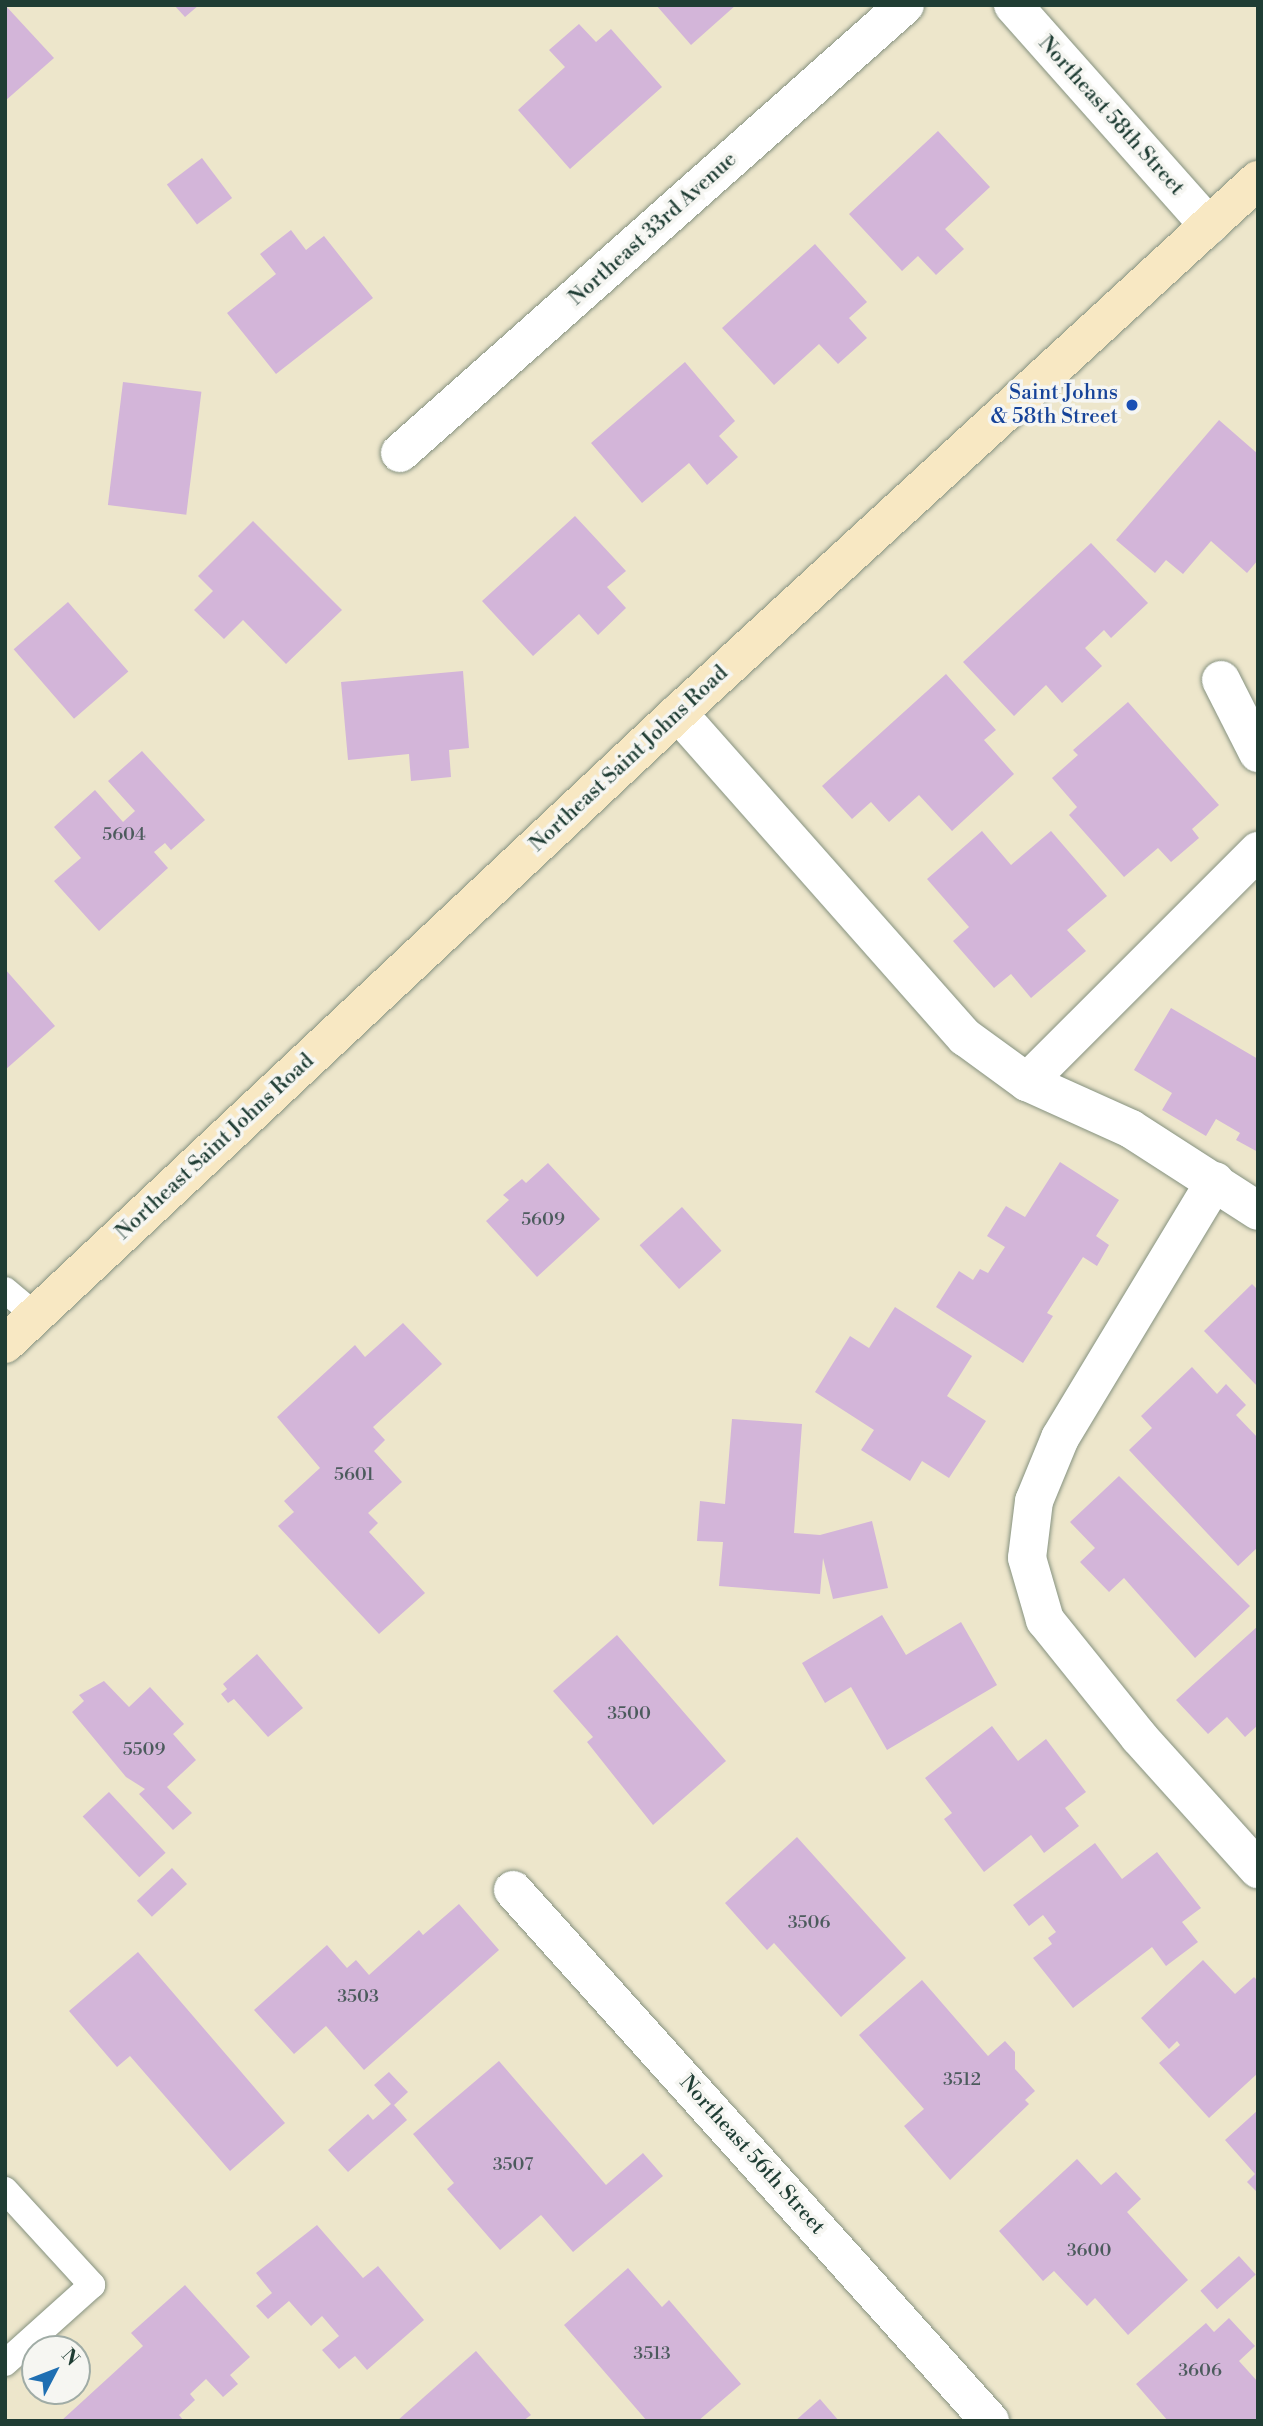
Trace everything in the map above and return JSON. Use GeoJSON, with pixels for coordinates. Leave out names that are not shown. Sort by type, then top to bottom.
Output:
{"type":"FeatureCollection","features":[{"type":"Feature","properties":{"kind":"main road","name":"Northeast Saint Johns Road"},"geometry":{"type":"LineString","coordinates":[[5,1344],[677,713],[1258,180]]}},
{"type":"Feature","properties":{"kind":"street","name":"Northeast 33rd Avenue"},"geometry":{"type":"LineString","coordinates":[[400,453],[905,5]]}},
{"type":"Feature","properties":{"kind":"street","name":"Northeast 58th Street"},"geometry":{"type":"LineString","coordinates":[[1013,5],[1209,226]]}},
{"type":"Feature","properties":{"kind":"street"},"geometry":{"type":"LineString","coordinates":[[1221,680],[1258,753]]}},
{"type":"Feature","properties":{"kind":"street"},"geometry":{"type":"LineString","coordinates":[[677,713],[965,1037],[1027,1082],[1131,1129],[1258,1211]]}},
{"type":"Feature","properties":{"kind":"street"},"geometry":{"type":"LineString","coordinates":[[1027,1082],[1258,851]]}},
{"type":"Feature","properties":{"kind":"street"},"geometry":{"type":"LineString","coordinates":[[1215,1181],[1060,1438],[1034,1500],[1027,1558],[1045,1620],[1139,1738],[1258,1869]]}},
{"type":"Feature","properties":{"kind":"street","name":"Northeast 56th Street"},"geometry":{"type":"LineString","coordinates":[[513,1890],[990,2421]]}},
{"type":"Feature","properties":{"kind":"lane"},"geometry":{"type":"LineString","coordinates":[[5,1290],[36,1316]]}},
{"type":"Feature","properties":{"kind":"lane"},"geometry":{"type":"LineString","coordinates":[[5,2190],[92,2286],[5,2362]]}},
{"type":"Feature","properties":{"kind":"building"},"geometry":{"type":"Polygon","coordinates":[[[5,5],[54,58],[5,101],[5,5]]]}},
{"type":"Feature","properties":{"kind":"building"},"geometry":{"type":"Polygon","coordinates":[[[174,5],[199,5],[185,17],[174,5]]]}},
{"type":"Feature","properties":{"kind":"building"},"geometry":{"type":"Polygon","coordinates":[[[656,5],[736,5],[691,45],[656,5]]]}},
{"type":"Feature","properties":{"kind":"building"},"geometry":{"type":"Polygon","coordinates":[[[579,24],[596,42],[611,29],[662,87],[570,169],[518,110],[565,67],[549,50],[579,24]]]}},
{"type":"Feature","properties":{"kind":"building"},"geometry":{"type":"Polygon","coordinates":[[[938,131],[990,187],[945,229],[964,249],[936,275],[918,256],[902,271],[849,214],[938,131]]]}},
{"type":"Feature","properties":{"kind":"building"},"geometry":{"type":"Polygon","coordinates":[[[202,158],[232,198],[197,224],[167,184],[202,158]]]}},
{"type":"Feature","properties":{"kind":"building"},"geometry":{"type":"Polygon","coordinates":[[[291,230],[306,250],[324,236],[373,298],[276,374],[227,313],[276,274],[260,254],[291,230]]]}},
{"type":"Feature","properties":{"kind":"building"},"geometry":{"type":"Polygon","coordinates":[[[815,244],[867,302],[849,318],[867,338],[838,364],[819,344],[774,385],[722,328],[815,244]]]}},
{"type":"Feature","properties":{"kind":"building"},"geometry":{"type":"Polygon","coordinates":[[[685,362],[735,421],[719,436],[738,457],[707,485],[689,463],[642,503],[591,443],[685,362]]]}},
{"type":"Feature","properties":{"kind":"building"},"geometry":{"type":"Polygon","coordinates":[[[123,382],[201,392],[186,515],[108,505],[123,382]]]}},
{"type":"Feature","properties":{"kind":"building"},"geometry":{"type":"Polygon","coordinates":[[[1219,420],[1258,454],[1258,560],[1247,573],[1211,541],[1183,574],[1166,560],[1155,573],[1116,540],[1219,420]]]}},
{"type":"Feature","properties":{"kind":"building"},"geometry":{"type":"Polygon","coordinates":[[[575,516],[626,571],[607,587],[626,608],[598,635],[579,614],[533,656],[482,601],[575,516]]]}},
{"type":"Feature","properties":{"kind":"building"},"geometry":{"type":"Polygon","coordinates":[[[253,521],[342,610],[286,664],[243,620],[224,639],[194,610],[213,591],[198,576],[253,521]]]}},
{"type":"Feature","properties":{"kind":"building"},"geometry":{"type":"Polygon","coordinates":[[[1091,543],[1148,603],[1111,638],[1104,630],[1085,648],[1102,666],[1062,703],[1046,685],[1014,716],[963,662],[1091,543]]]}},
{"type":"Feature","properties":{"kind":"building"},"geometry":{"type":"Polygon","coordinates":[[[68,602],[128,671],[74,719],[14,649],[68,602]]]}},
{"type":"Feature","properties":{"kind":"building"},"geometry":{"type":"Polygon","coordinates":[[[463,671],[469,748],[449,750],[451,777],[411,781],[409,754],[348,760],[341,682],[463,671]]]}},
{"type":"Feature","properties":{"kind":"building"},"geometry":{"type":"Polygon","coordinates":[[[946,674],[996,730],[984,740],[1014,774],[952,831],[919,795],[889,822],[871,802],[852,819],[822,786],[946,674]]]}},
{"type":"Feature","properties":{"kind":"building"},"geometry":{"type":"Polygon","coordinates":[[[1128,702],[1219,805],[1192,829],[1199,838],[1171,862],[1158,848],[1124,877],[1069,815],[1077,807],[1052,778],[1078,755],[1073,750],[1128,702]]]}},
{"type":"Feature","properties":{"kind":"building"},"geometry":{"type":"Polygon","coordinates":[[[142,751],[205,820],[171,850],[165,843],[154,852],[168,868],[99,931],[54,881],[81,858],[54,827],[95,790],[123,822],[135,811],[108,781],[142,751]]]}},
{"type":"Feature","properties":{"kind":"building"},"geometry":{"type":"Polygon","coordinates":[[[982,831],[1011,865],[1051,831],[1107,896],[1067,930],[1086,951],[1031,998],[1011,974],[994,988],[953,941],[969,927],[927,879],[982,831]]]}},
{"type":"Feature","properties":{"kind":"building"},"geometry":{"type":"Polygon","coordinates":[[[5,969],[55,1026],[5,1070],[5,969]]]}},
{"type":"Feature","properties":{"kind":"building"},"geometry":{"type":"Polygon","coordinates":[[[1171,1008],[1258,1059],[1258,1152],[1236,1140],[1240,1133],[1216,1119],[1206,1136],[1162,1110],[1172,1093],[1134,1070],[1171,1008]]]}},
{"type":"Feature","properties":{"kind":"building"},"geometry":{"type":"Polygon","coordinates":[[[1060,1162],[1119,1200],[1096,1236],[1109,1245],[1097,1266],[1083,1257],[1047,1313],[1053,1316],[1023,1363],[936,1307],[959,1271],[973,1280],[980,1269],[988,1273],[1005,1247],[987,1236],[1006,1206],[1025,1217],[1060,1162]]]}},
{"type":"Feature","properties":{"kind":"building"},"geometry":{"type":"Polygon","coordinates":[[[548,1163],[600,1219],[537,1277],[486,1221],[509,1200],[503,1195],[522,1179],[526,1183],[548,1163]]]}},
{"type":"Feature","properties":{"kind":"building"},"geometry":{"type":"Polygon","coordinates":[[[682,1207],[721,1251],[679,1289],[640,1245],[682,1207]]]}},
{"type":"Feature","properties":{"kind":"building"},"geometry":{"type":"Polygon","coordinates":[[[1252,1284],[1258,1290],[1258,1387],[1204,1331],[1252,1284]]]}},
{"type":"Feature","properties":{"kind":"building"},"geometry":{"type":"Polygon","coordinates":[[[895,1307],[972,1356],[947,1396],[986,1421],[949,1478],[922,1461],[910,1481],[861,1450],[874,1430],[815,1392],[850,1336],[869,1348],[895,1307]]]}},
{"type":"Feature","properties":{"kind":"building"},"geometry":{"type":"Polygon","coordinates":[[[403,1323],[442,1364],[373,1427],[385,1440],[374,1451],[402,1482],[368,1513],[378,1523],[369,1532],[425,1593],[379,1634],[278,1526],[294,1512],[284,1501],[320,1468],[277,1417],[355,1345],[365,1357],[403,1323]]]}},
{"type":"Feature","properties":{"kind":"building"},"geometry":{"type":"Polygon","coordinates":[[[1192,1367],[1217,1394],[1226,1384],[1246,1405],[1236,1415],[1258,1438],[1258,1547],[1238,1566],[1129,1450],[1152,1428],[1141,1416],[1192,1367]]]}},
{"type":"Feature","properties":{"kind":"building"},"geometry":{"type":"Polygon","coordinates":[[[732,1419],[802,1424],[794,1533],[820,1535],[872,1521],[888,1588],[833,1599],[823,1558],[820,1594],[719,1586],[723,1542],[697,1541],[700,1501],[725,1504],[732,1419]]]}},
{"type":"Feature","properties":{"kind":"building"},"geometry":{"type":"Polygon","coordinates":[[[1119,1476],[1250,1606],[1195,1658],[1124,1578],[1109,1592],[1080,1562],[1095,1548],[1070,1522],[1119,1476]]]}},
{"type":"Feature","properties":{"kind":"building"},"geometry":{"type":"Polygon","coordinates":[[[882,1615],[906,1655],[961,1622],[997,1685],[887,1750],[851,1687],[825,1703],[802,1663],[882,1615]]]}},
{"type":"Feature","properties":{"kind":"building"},"geometry":{"type":"Polygon","coordinates":[[[1258,1626],[1258,1725],[1245,1737],[1227,1717],[1208,1734],[1176,1700],[1258,1626]]]}},
{"type":"Feature","properties":{"kind":"building"},"geometry":{"type":"Polygon","coordinates":[[[617,1635],[726,1761],[653,1825],[587,1742],[593,1737],[553,1691],[617,1635]]]}},
{"type":"Feature","properties":{"kind":"building"},"geometry":{"type":"Polygon","coordinates":[[[257,1654],[303,1708],[268,1737],[234,1699],[228,1703],[221,1694],[227,1689],[223,1684],[257,1654]]]}},
{"type":"Feature","properties":{"kind":"building"},"geometry":{"type":"Polygon","coordinates":[[[104,1681],[129,1707],[150,1687],[184,1724],[173,1734],[196,1760],[167,1787],[192,1813],[173,1830],[139,1794],[145,1789],[126,1777],[72,1712],[84,1701],[79,1695],[104,1681]]]}},
{"type":"Feature","properties":{"kind":"building"},"geometry":{"type":"Polygon","coordinates":[[[992,1726],[1018,1761],[1046,1739],[1086,1792],[1065,1808],[1079,1826],[1044,1853],[1031,1835],[984,1872],[944,1819],[952,1813],[925,1778],[992,1726]]]}},
{"type":"Feature","properties":{"kind":"building"},"geometry":{"type":"Polygon","coordinates":[[[109,1792],[166,1853],[139,1877],[83,1817],[109,1792]]]}},
{"type":"Feature","properties":{"kind":"building"},"geometry":{"type":"Polygon","coordinates":[[[797,1837],[906,1958],[841,2017],[774,1943],[767,1950],[725,1903],[797,1837]]]}},
{"type":"Feature","properties":{"kind":"building"},"geometry":{"type":"Polygon","coordinates":[[[1095,1843],[1122,1879],[1157,1852],[1201,1908],[1182,1922],[1198,1942],[1166,1966],[1152,1947],[1073,2008],[1033,1958],[1052,1944],[1048,1938],[1056,1932],[1043,1915],[1029,1926],[1013,1905],[1095,1843]]]}},
{"type":"Feature","properties":{"kind":"building"},"geometry":{"type":"Polygon","coordinates":[[[172,1868],[187,1884],[152,1917],[137,1901],[172,1868]]]}},
{"type":"Feature","properties":{"kind":"building"},"geometry":{"type":"Polygon","coordinates":[[[459,1904],[499,1950],[364,2070],[326,2026],[294,2054],[254,2010],[327,1945],[347,1968],[356,1960],[369,1975],[419,1930],[423,1935],[459,1904]]]}},
{"type":"Feature","properties":{"kind":"building"},"geometry":{"type":"Polygon","coordinates":[[[138,1952],[285,2123],[230,2171],[130,2056],[117,2067],[69,2011],[138,1952]]]}},
{"type":"Feature","properties":{"kind":"building"},"geometry":{"type":"Polygon","coordinates":[[[1203,1960],[1235,1994],[1254,1977],[1258,1981],[1258,2073],[1209,2118],[1159,2063],[1180,2045],[1177,2041],[1169,2049],[1141,2018],[1203,1960]]]}},
{"type":"Feature","properties":{"kind":"building"},"geometry":{"type":"Polygon","coordinates":[[[922,1980],[988,2056],[1005,2041],[1015,2052],[1015,2069],[1035,2091],[1025,2100],[1029,2104],[950,2180],[904,2126],[924,2109],[859,2035],[922,1980]]]}},
{"type":"Feature","properties":{"kind":"building"},"geometry":{"type":"Polygon","coordinates":[[[499,2061],[606,2185],[643,2153],[663,2176],[573,2252],[541,2215],[500,2250],[447,2189],[454,2183],[413,2134],[499,2061]]]}},
{"type":"Feature","properties":{"kind":"building"},"geometry":{"type":"Polygon","coordinates":[[[389,2072],[408,2092],[394,2105],[407,2120],[348,2172],[328,2150],[368,2114],[373,2120],[391,2104],[374,2085],[389,2072]]]}},
{"type":"Feature","properties":{"kind":"building"},"geometry":{"type":"Polygon","coordinates":[[[1258,2110],[1258,2193],[1247,2182],[1255,2174],[1225,2140],[1258,2110]]]}},
{"type":"Feature","properties":{"kind":"building"},"geometry":{"type":"Polygon","coordinates":[[[1077,2159],[1101,2185],[1116,2172],[1141,2199],[1127,2212],[1188,2280],[1128,2335],[1095,2298],[1087,2306],[1054,2271],[1043,2281],[999,2231],[1077,2159]]]}},
{"type":"Feature","properties":{"kind":"building"},"geometry":{"type":"Polygon","coordinates":[[[317,2225],[363,2278],[378,2266],[424,2320],[367,2370],[355,2356],[339,2369],[322,2350],[339,2336],[322,2316],[311,2326],[289,2301],[268,2319],[256,2306],[272,2293],[256,2273],[317,2225]]]}},
{"type":"Feature","properties":{"kind":"building"},"geometry":{"type":"Polygon","coordinates":[[[1239,2256],[1256,2275],[1217,2309],[1200,2291],[1239,2256]]]}},
{"type":"Feature","properties":{"kind":"building"},"geometry":{"type":"Polygon","coordinates":[[[628,2268],[662,2307],[669,2300],[741,2384],[698,2421],[647,2421],[564,2325],[628,2268]]]}},
{"type":"Feature","properties":{"kind":"building"},"geometry":{"type":"Polygon","coordinates":[[[185,2285],[250,2357],[230,2375],[238,2384],[223,2397],[206,2379],[190,2394],[195,2400],[179,2415],[184,2421],[61,2421],[78,2405],[91,2405],[91,2394],[143,2346],[131,2333],[185,2285]]]}},
{"type":"Feature","properties":{"kind":"building"},"geometry":{"type":"Polygon","coordinates":[[[1229,2318],[1255,2346],[1239,2361],[1258,2382],[1258,2421],[1168,2421],[1136,2384],[1206,2323],[1214,2332],[1229,2318]]]}},
{"type":"Feature","properties":{"kind":"building"},"geometry":{"type":"Polygon","coordinates":[[[476,2351],[531,2415],[523,2421],[397,2421],[476,2351]]]}},
{"type":"Feature","properties":{"kind":"building"},"geometry":{"type":"Polygon","coordinates":[[[820,2399],[839,2421],[795,2421],[820,2399]]]}},
{"type":"Feature","properties":{"kind":"place","name":"Saint Johns & 58th Street"},"geometry":{"type":"Point","coordinates":[1132,405]}}]}
